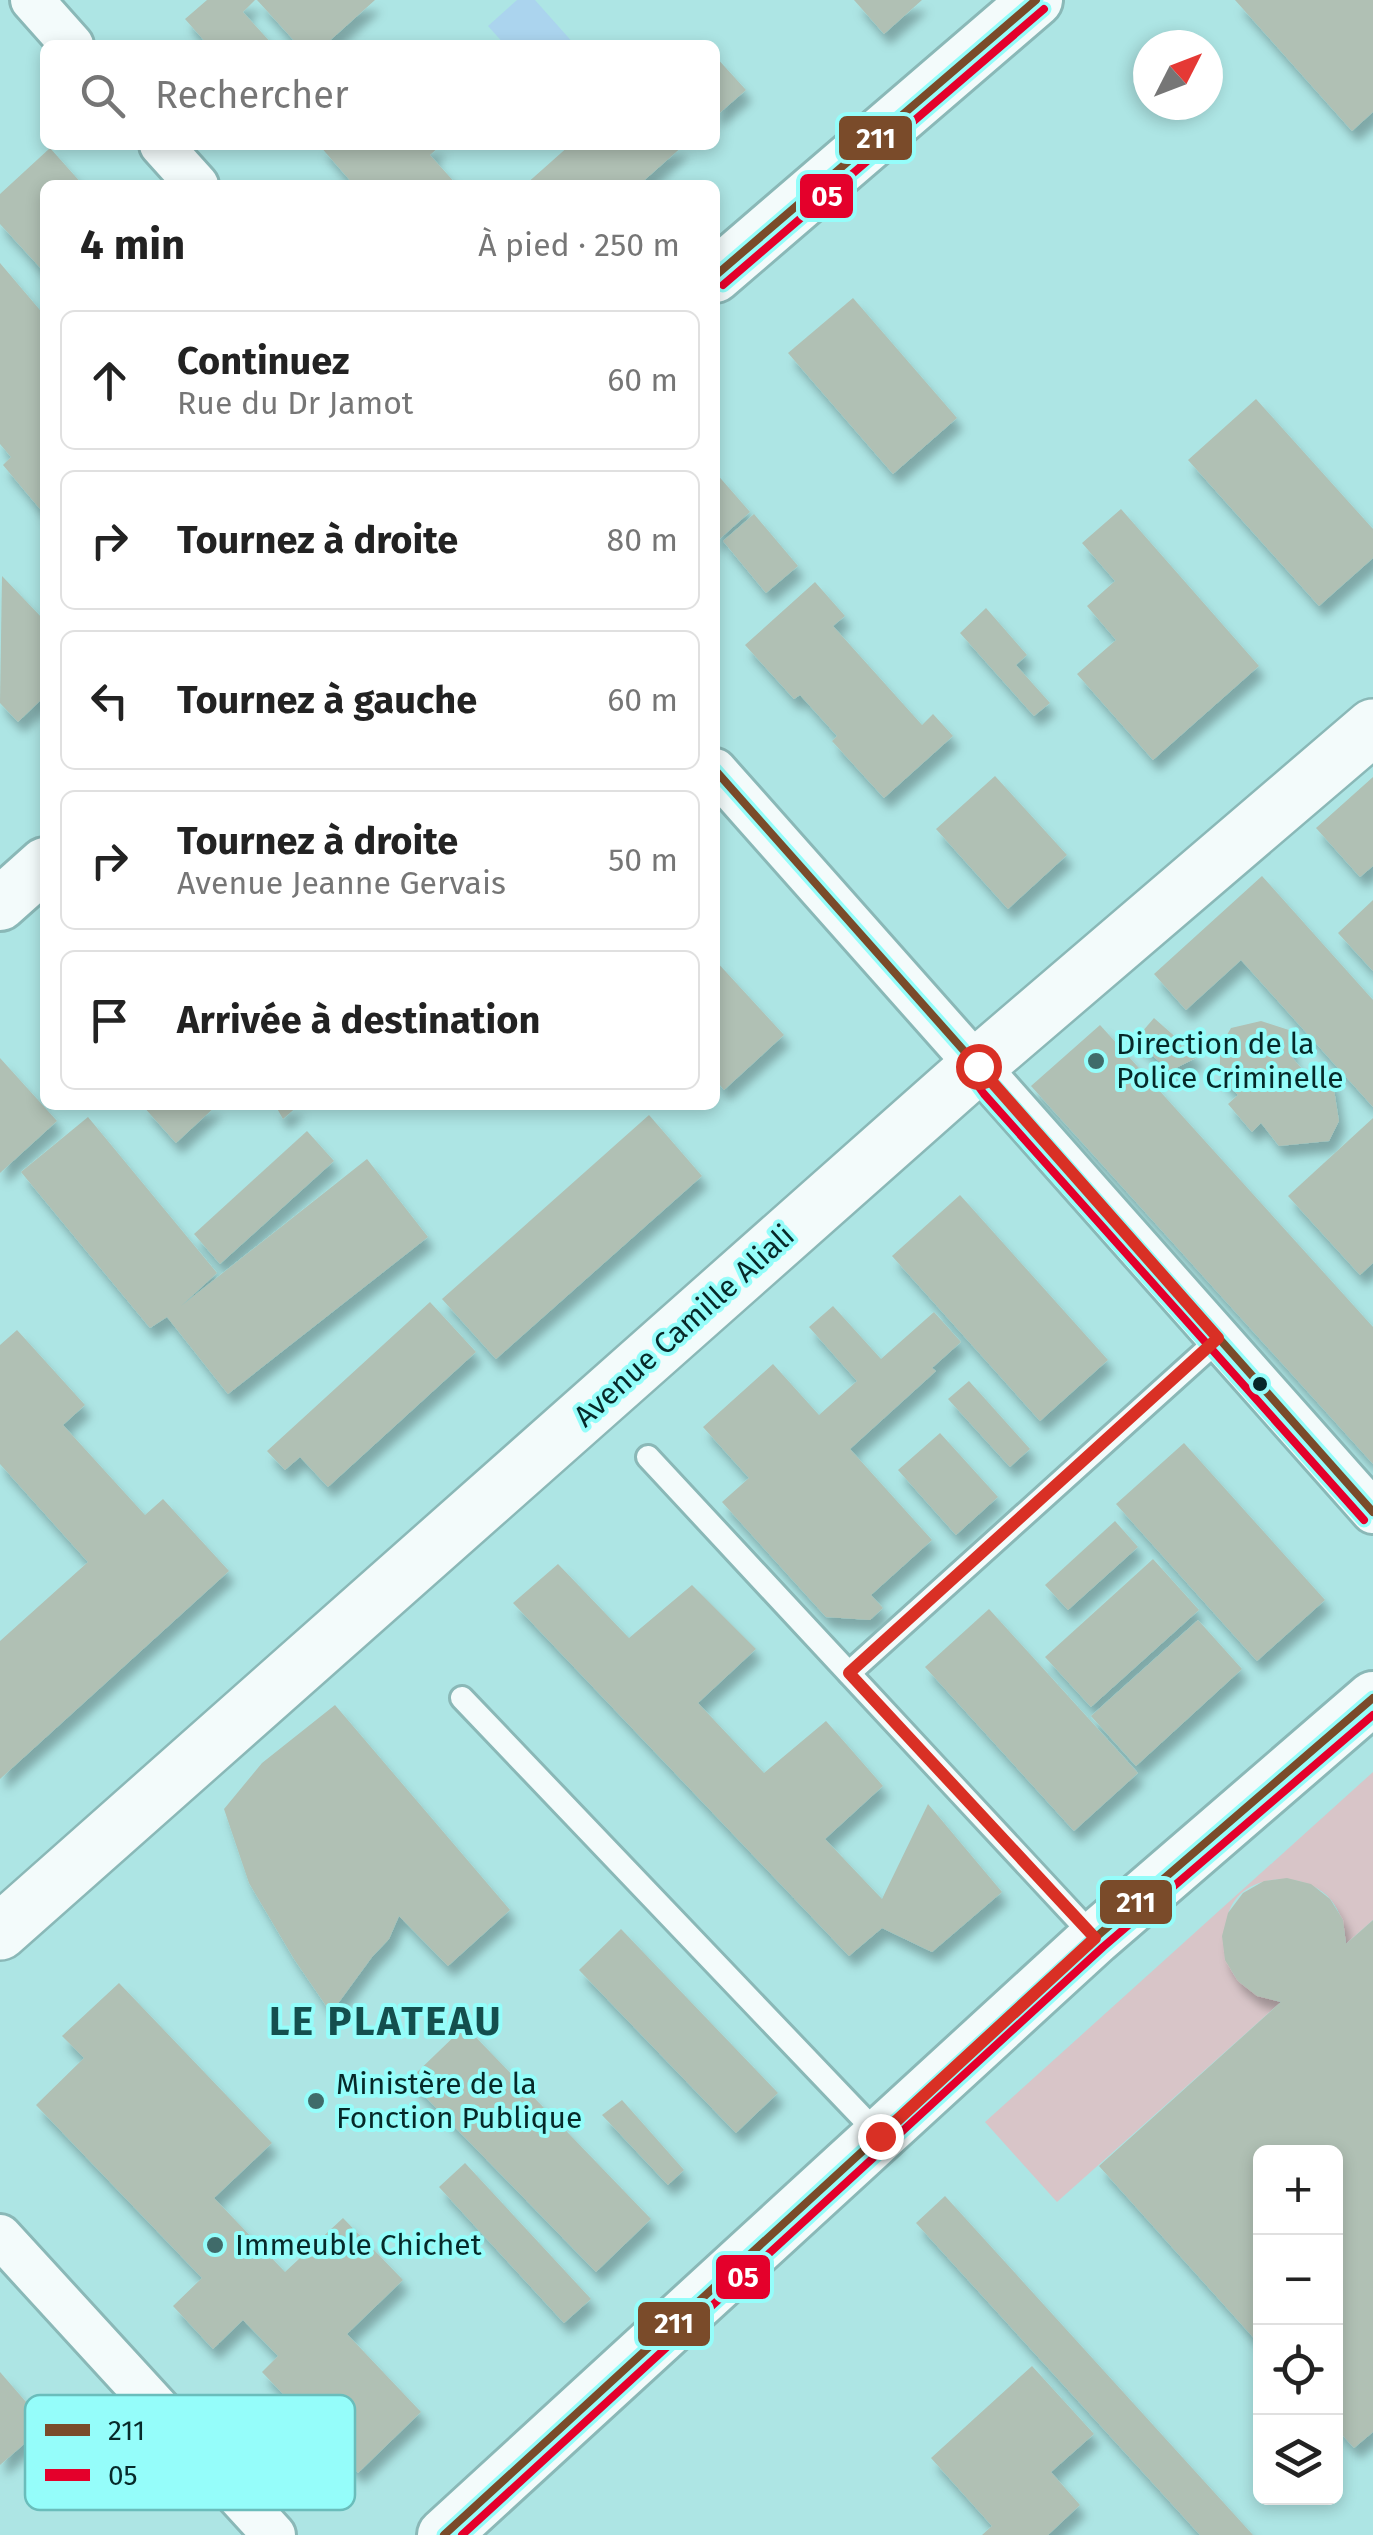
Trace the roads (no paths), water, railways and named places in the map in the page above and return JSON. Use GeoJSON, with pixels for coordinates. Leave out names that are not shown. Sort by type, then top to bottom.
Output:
{"type":"FeatureCollection","features":[{"type":"Feature","properties":{"kind":"main road","name":"Avenue Camille Aliali"},"geometry":{"type":"LineString","coordinates":[[0,1932],[978,1066],[1373,726]]}},
{"type":"Feature","properties":{"kind":"street"},"geometry":{"type":"LineString","coordinates":[[32,0],[68,40]]}},
{"type":"Feature","properties":{"kind":"street"},"geometry":{"type":"LineString","coordinates":[[720,272],[1036,0]]}},
{"type":"Feature","properties":{"kind":"street"},"geometry":{"type":"LineString","coordinates":[[166,150],[192,180]]}},
{"type":"Feature","properties":{"kind":"street"},"geometry":{"type":"LineString","coordinates":[[720,776],[1373,1512]]}},
{"type":"Feature","properties":{"kind":"street"},"geometry":{"type":"LineString","coordinates":[[0,904],[40,868]]}},
{"type":"Feature","properties":{"kind":"street"},"geometry":{"type":"LineString","coordinates":[[444,2535],[1095,1938],[1373,1698]]}},
{"type":"Feature","properties":{"kind":"street"},"geometry":{"type":"LineString","coordinates":[[0,2236],[146,2395]]}},
{"type":"Feature","properties":{"kind":"street"},"geometry":{"type":"LineString","coordinates":[[251,2510],[274,2535]]}},
{"type":"Feature","properties":{"kind":"lane"},"geometry":{"type":"LineString","coordinates":[[849,1673],[1218,1338]]}},
{"type":"Feature","properties":{"kind":"lane"},"geometry":{"type":"LineString","coordinates":[[648,1456],[1095,1938]]}},
{"type":"Feature","properties":{"kind":"lane"},"geometry":{"type":"LineString","coordinates":[[462,1698],[880,2136]]}},
{"type":"Feature","properties":{"kind":"water"},"geometry":{"type":"Polygon","coordinates":[[[517,0],[535,0],[571,40],[501,40],[488,26],[517,0]]]}},
{"type":"Feature","properties":{"kind":"place","name":"Direction de la Police Criminelle"},"geometry":{"type":"Point","coordinates":[1096,1061]}},
{"type":"Feature","properties":{"kind":"place","name":"Ministère de la Fonction Publique"},"geometry":{"type":"Point","coordinates":[316,2101]}},
{"type":"Feature","properties":{"kind":"place","name":"Immeuble Chichet"},"geometry":{"type":"Point","coordinates":[215,2245]}},
{"type":"Feature","properties":{"kind":"district","name":"LE PLATEAU"},"geometry":{"type":"Point","coordinates":[386,2021]}}]}
